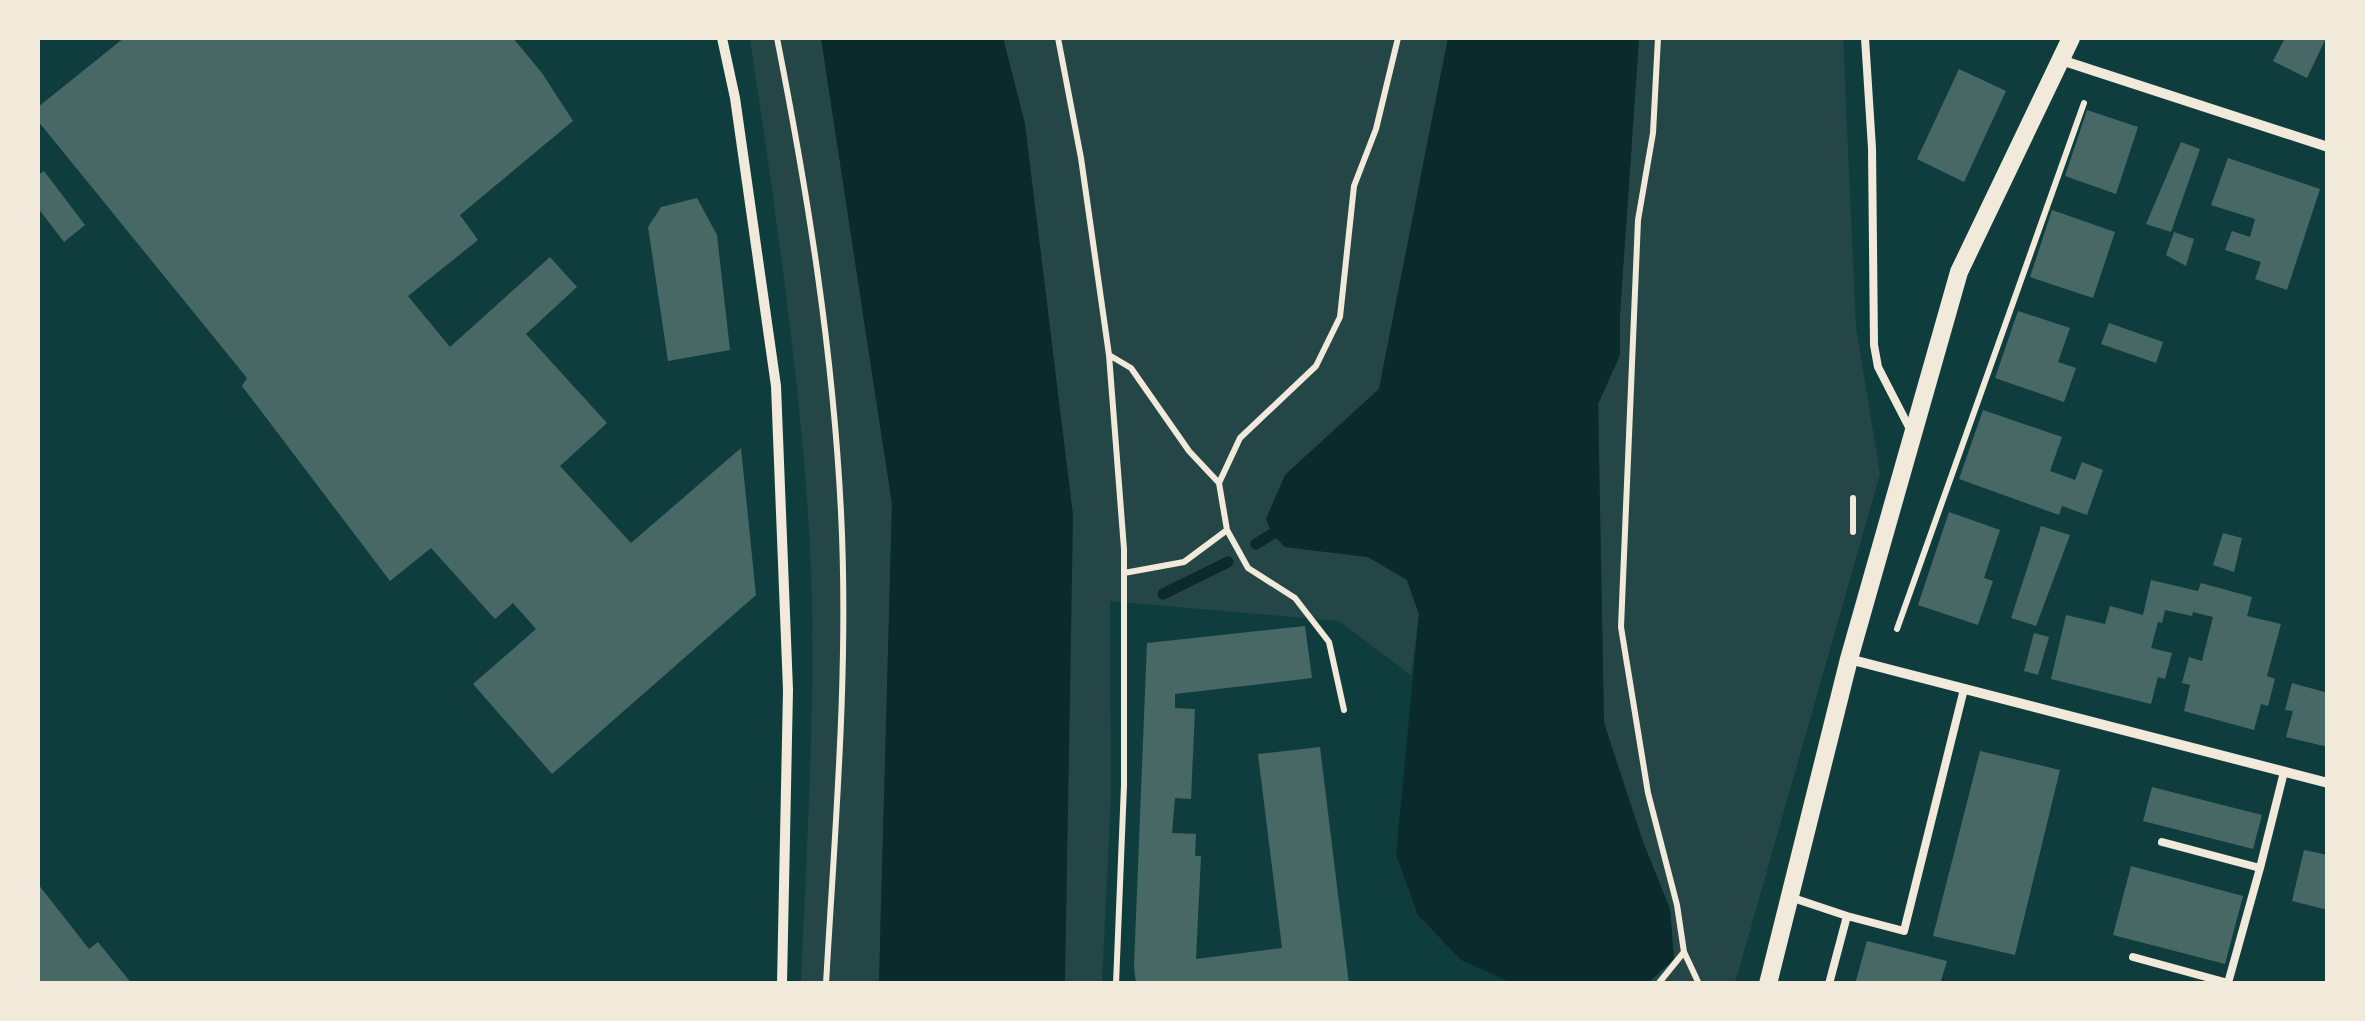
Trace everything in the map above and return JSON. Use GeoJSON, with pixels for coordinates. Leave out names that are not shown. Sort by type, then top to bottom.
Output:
{"type":"FeatureCollection","features":[{"type":"Feature","properties":{"kind":"street"},"geometry":{"type":"LineString","coordinates":[[722,38],[776,386],[788,690],[782,984]]}},
{"type":"Feature","properties":{"kind":"street"},"geometry":{"type":"LineString","coordinates":[[1768,984],[1849,660],[1959,272],[2072,38]]}},
{"type":"Feature","properties":{"kind":"street"},"geometry":{"type":"LineString","coordinates":[[2061,60],[2328,146]]}},
{"type":"Feature","properties":{"kind":"street"},"geometry":{"type":"LineString","coordinates":[[1849,660],[2328,784]]}},
{"type":"Feature","properties":{"kind":"lane"},"geometry":{"type":"LineString","coordinates":[[1865,38],[1873,183],[1874,344],[1878,366],[1914,434]]}},
{"type":"Feature","properties":{"kind":"lane"},"geometry":{"type":"LineString","coordinates":[[1790,897],[1904,931],[1964,689]]}},
{"type":"Feature","properties":{"kind":"lane"},"geometry":{"type":"LineString","coordinates":[[2132,957],[2228,983],[2284,772]]}},
{"type":"Feature","properties":{"kind":"lane"},"geometry":{"type":"LineString","coordinates":[[2162,842],[2260,868]]}},
{"type":"Feature","properties":{"kind":"lane"},"geometry":{"type":"LineString","coordinates":[[1829,984],[1847,916]]}},
{"type":"Feature","properties":{"kind":"path"},"geometry":{"type":"LineString","coordinates":[[777,38],[808,197],[841,514],[842,690],[826,984]]}},
{"type":"Feature","properties":{"kind":"path"},"geometry":{"type":"LineString","coordinates":[[1058,38],[1081,158],[1109,355],[1124,573],[1124,786],[1116,984]]}},
{"type":"Feature","properties":{"kind":"path"},"geometry":{"type":"LineString","coordinates":[[1219,483],[1240,438],[1316,366],[1340,316],[1354,186],[1376,129],[1398,38]]}},
{"type":"Feature","properties":{"kind":"path"},"geometry":{"type":"LineString","coordinates":[[1658,38],[1653,133],[1638,220],[1621,627],[1648,792],[1684,952],[1699,984]]}},
{"type":"Feature","properties":{"kind":"path"},"geometry":{"type":"LineString","coordinates":[[1898,628],[2084,104]]}},
{"type":"Feature","properties":{"kind":"path"},"geometry":{"type":"LineString","coordinates":[[1109,355],[1131,368],[1189,451],[1219,483],[1227,530],[1248,568],[1295,598],[1329,642],[1344,710]]}},
{"type":"Feature","properties":{"kind":"path"},"geometry":{"type":"LineString","coordinates":[[1124,573],[1184,562],[1227,530]]}},
{"type":"Feature","properties":{"kind":"path"},"geometry":{"type":"LineString","coordinates":[[1658,984],[1684,952]]}},
{"type":"Feature","properties":{"kind":"shaded area"},"geometry":{"type":"Polygon","coordinates":[[[750,38],[821,38],[892,504],[879,983],[801,983],[812,689],[808,513],[791,334],[750,38]]]}},
{"type":"Feature","properties":{"kind":"shaded area"},"geometry":{"type":"Polygon","coordinates":[[[821,38],[1003,38],[1025,124],[1073,515],[1065,983],[879,983],[892,504],[821,38]]]}},
{"type":"Feature","properties":{"kind":"shaded area"},"geometry":{"type":"Polygon","coordinates":[[[1003,38],[1448,38],[1379,389],[1285,475],[1285,547],[1368,557],[1407,580],[1419,614],[1411,675],[1339,621],[1110,601],[1111,795],[1102,983],[1064,983],[1025,124],[1003,38]]]}},
{"type":"Feature","properties":{"kind":"shaded area"},"geometry":{"type":"Polygon","coordinates":[[[1448,38],[1639,38],[1620,355],[1598,404],[1604,723],[1643,842],[1670,909],[1674,959],[1648,983],[1512,983],[1461,960],[1418,915],[1396,855],[1419,614],[1407,580],[1368,557],[1285,547],[1272,534],[1266,519],[1285,475],[1379,389],[1448,38]]]}},
{"type":"Feature","properties":{"kind":"shaded area"},"geometry":{"type":"Polygon","coordinates":[[[1639,38],[1843,38],[1856,327],[1880,474],[1735,983],[1648,983],[1674,959],[1670,909],[1643,842],[1604,723],[1598,404],[1620,355],[1639,38]]]}},
{"type":"Feature","properties":{"kind":"building"},"geometry":{"type":"Polygon","coordinates":[[[124,38],[513,38],[573,121],[460,215],[478,240],[408,296],[450,347],[550,257],[577,287],[526,334],[607,423],[560,466],[631,543],[741,448],[756,595],[552,774],[473,684],[536,629],[513,603],[495,619],[431,548],[390,581],[242,386],[247,378],[38,121],[38,107],[124,38]]]}},
{"type":"Feature","properties":{"kind":"building"},"geometry":{"type":"Polygon","coordinates":[[[2285,38],[2326,38],[2307,78],[2273,61],[2285,38]]]}},
{"type":"Feature","properties":{"kind":"building"},"geometry":{"type":"Polygon","coordinates":[[[1959,69],[2006,91],[1964,182],[1917,159],[1959,69]]]}},
{"type":"Feature","properties":{"kind":"building"},"geometry":{"type":"Polygon","coordinates":[[[2087,110],[2138,127],[2116,194],[2065,176],[2087,110]]]}},
{"type":"Feature","properties":{"kind":"building"},"geometry":{"type":"Polygon","coordinates":[[[2181,142],[2200,149],[2171,232],[2146,224],[2181,142]]]}},
{"type":"Feature","properties":{"kind":"building"},"geometry":{"type":"Polygon","coordinates":[[[2228,158],[2320,189],[2287,290],[2255,279],[2261,262],[2225,250],[2232,231],[2250,237],[2255,219],[2211,205],[2228,158]]]}},
{"type":"Feature","properties":{"kind":"building"},"geometry":{"type":"Polygon","coordinates":[[[44,171],[85,225],[64,242],[38,208],[38,175],[44,171]]]}},
{"type":"Feature","properties":{"kind":"building"},"geometry":{"type":"Polygon","coordinates":[[[697,198],[717,235],[730,350],[668,361],[648,227],[661,207],[697,198]]]}},
{"type":"Feature","properties":{"kind":"building"},"geometry":{"type":"Polygon","coordinates":[[[2052,210],[2115,232],[2093,298],[2030,277],[2052,210]]]}},
{"type":"Feature","properties":{"kind":"building"},"geometry":{"type":"Polygon","coordinates":[[[2174,232],[2194,239],[2186,266],[2166,255],[2174,232]]]}},
{"type":"Feature","properties":{"kind":"building"},"geometry":{"type":"Polygon","coordinates":[[[2018,311],[2070,328],[2058,362],[2076,368],[2064,402],[1995,378],[2018,311]]]}},
{"type":"Feature","properties":{"kind":"building"},"geometry":{"type":"Polygon","coordinates":[[[2109,323],[2163,342],[2156,363],[2101,344],[2109,323]]]}},
{"type":"Feature","properties":{"kind":"building"},"geometry":{"type":"Polygon","coordinates":[[[1983,410],[2062,437],[2050,471],[2075,480],[2082,462],[2103,470],[2087,515],[2062,506],[2059,515],[1959,479],[1983,410]]]}},
{"type":"Feature","properties":{"kind":"building"},"geometry":{"type":"Polygon","coordinates":[[[1949,512],[2000,530],[1984,578],[1993,581],[1978,625],[1918,605],[1949,512]]]}},
{"type":"Feature","properties":{"kind":"building"},"geometry":{"type":"Polygon","coordinates":[[[2041,526],[2070,535],[2036,626],[2011,618],[2041,526]]]}},
{"type":"Feature","properties":{"kind":"building"},"geometry":{"type":"Polygon","coordinates":[[[2223,533],[2242,538],[2234,572],[2213,565],[2223,533]]]}},
{"type":"Feature","properties":{"kind":"building"},"geometry":{"type":"Polygon","coordinates":[[[2151,580],[2198,591],[2201,583],[2252,597],[2247,616],[2281,624],[2267,676],[2275,679],[2268,706],[2261,704],[2254,730],[2184,711],[2190,685],[2182,683],[2189,657],[2202,661],[2213,617],[2165,610],[2151,648],[2172,653],[2165,679],[2158,677],[2151,704],[2051,679],[2066,615],[2105,624],[2110,606],[2143,615],[2151,580]]]}},
{"type":"Feature","properties":{"kind":"building"},"geometry":{"type":"Polygon","coordinates":[[[1305,626],[1312,678],[1175,694],[1175,708],[1195,709],[1191,799],[1175,798],[1172,833],[1196,834],[1195,856],[1201,856],[1196,959],[1282,948],[1258,754],[1320,747],[1349,984],[1136,984],[1147,643],[1305,626]]]}},
{"type":"Feature","properties":{"kind":"building"},"geometry":{"type":"Polygon","coordinates":[[[2034,633],[2049,637],[2038,675],[2024,671],[2034,633]]]}},
{"type":"Feature","properties":{"kind":"building"},"geometry":{"type":"Polygon","coordinates":[[[2292,683],[2328,693],[2328,747],[2286,737],[2293,711],[2285,710],[2292,683]]]}},
{"type":"Feature","properties":{"kind":"building"},"geometry":{"type":"Polygon","coordinates":[[[1980,751],[2060,770],[2015,955],[1933,936],[1980,751]]]}},
{"type":"Feature","properties":{"kind":"building"},"geometry":{"type":"Polygon","coordinates":[[[2152,787],[2262,815],[2253,849],[2143,821],[2152,787]]]}},
{"type":"Feature","properties":{"kind":"building"},"geometry":{"type":"Polygon","coordinates":[[[2304,850],[2328,855],[2328,910],[2292,901],[2304,850]]]}},
{"type":"Feature","properties":{"kind":"building"},"geometry":{"type":"Polygon","coordinates":[[[2131,866],[2243,896],[2225,964],[2113,935],[2131,866]]]}},
{"type":"Feature","properties":{"kind":"building"},"geometry":{"type":"Polygon","coordinates":[[[38,884],[89,949],[98,942],[132,984],[38,984],[38,884]]]}},
{"type":"Feature","properties":{"kind":"building"},"geometry":{"type":"Polygon","coordinates":[[[1867,941],[1947,961],[1940,984],[1855,984],[1867,941]]]}},
{"type":"Feature","properties":{"kind":"waterway"},"geometry":{"type":"LineString","coordinates":[[1256,544],[1272,534]]}},
{"type":"Feature","properties":{"kind":"waterway"},"geometry":{"type":"LineString","coordinates":[[1163,594],[1228,562]]}}]}
